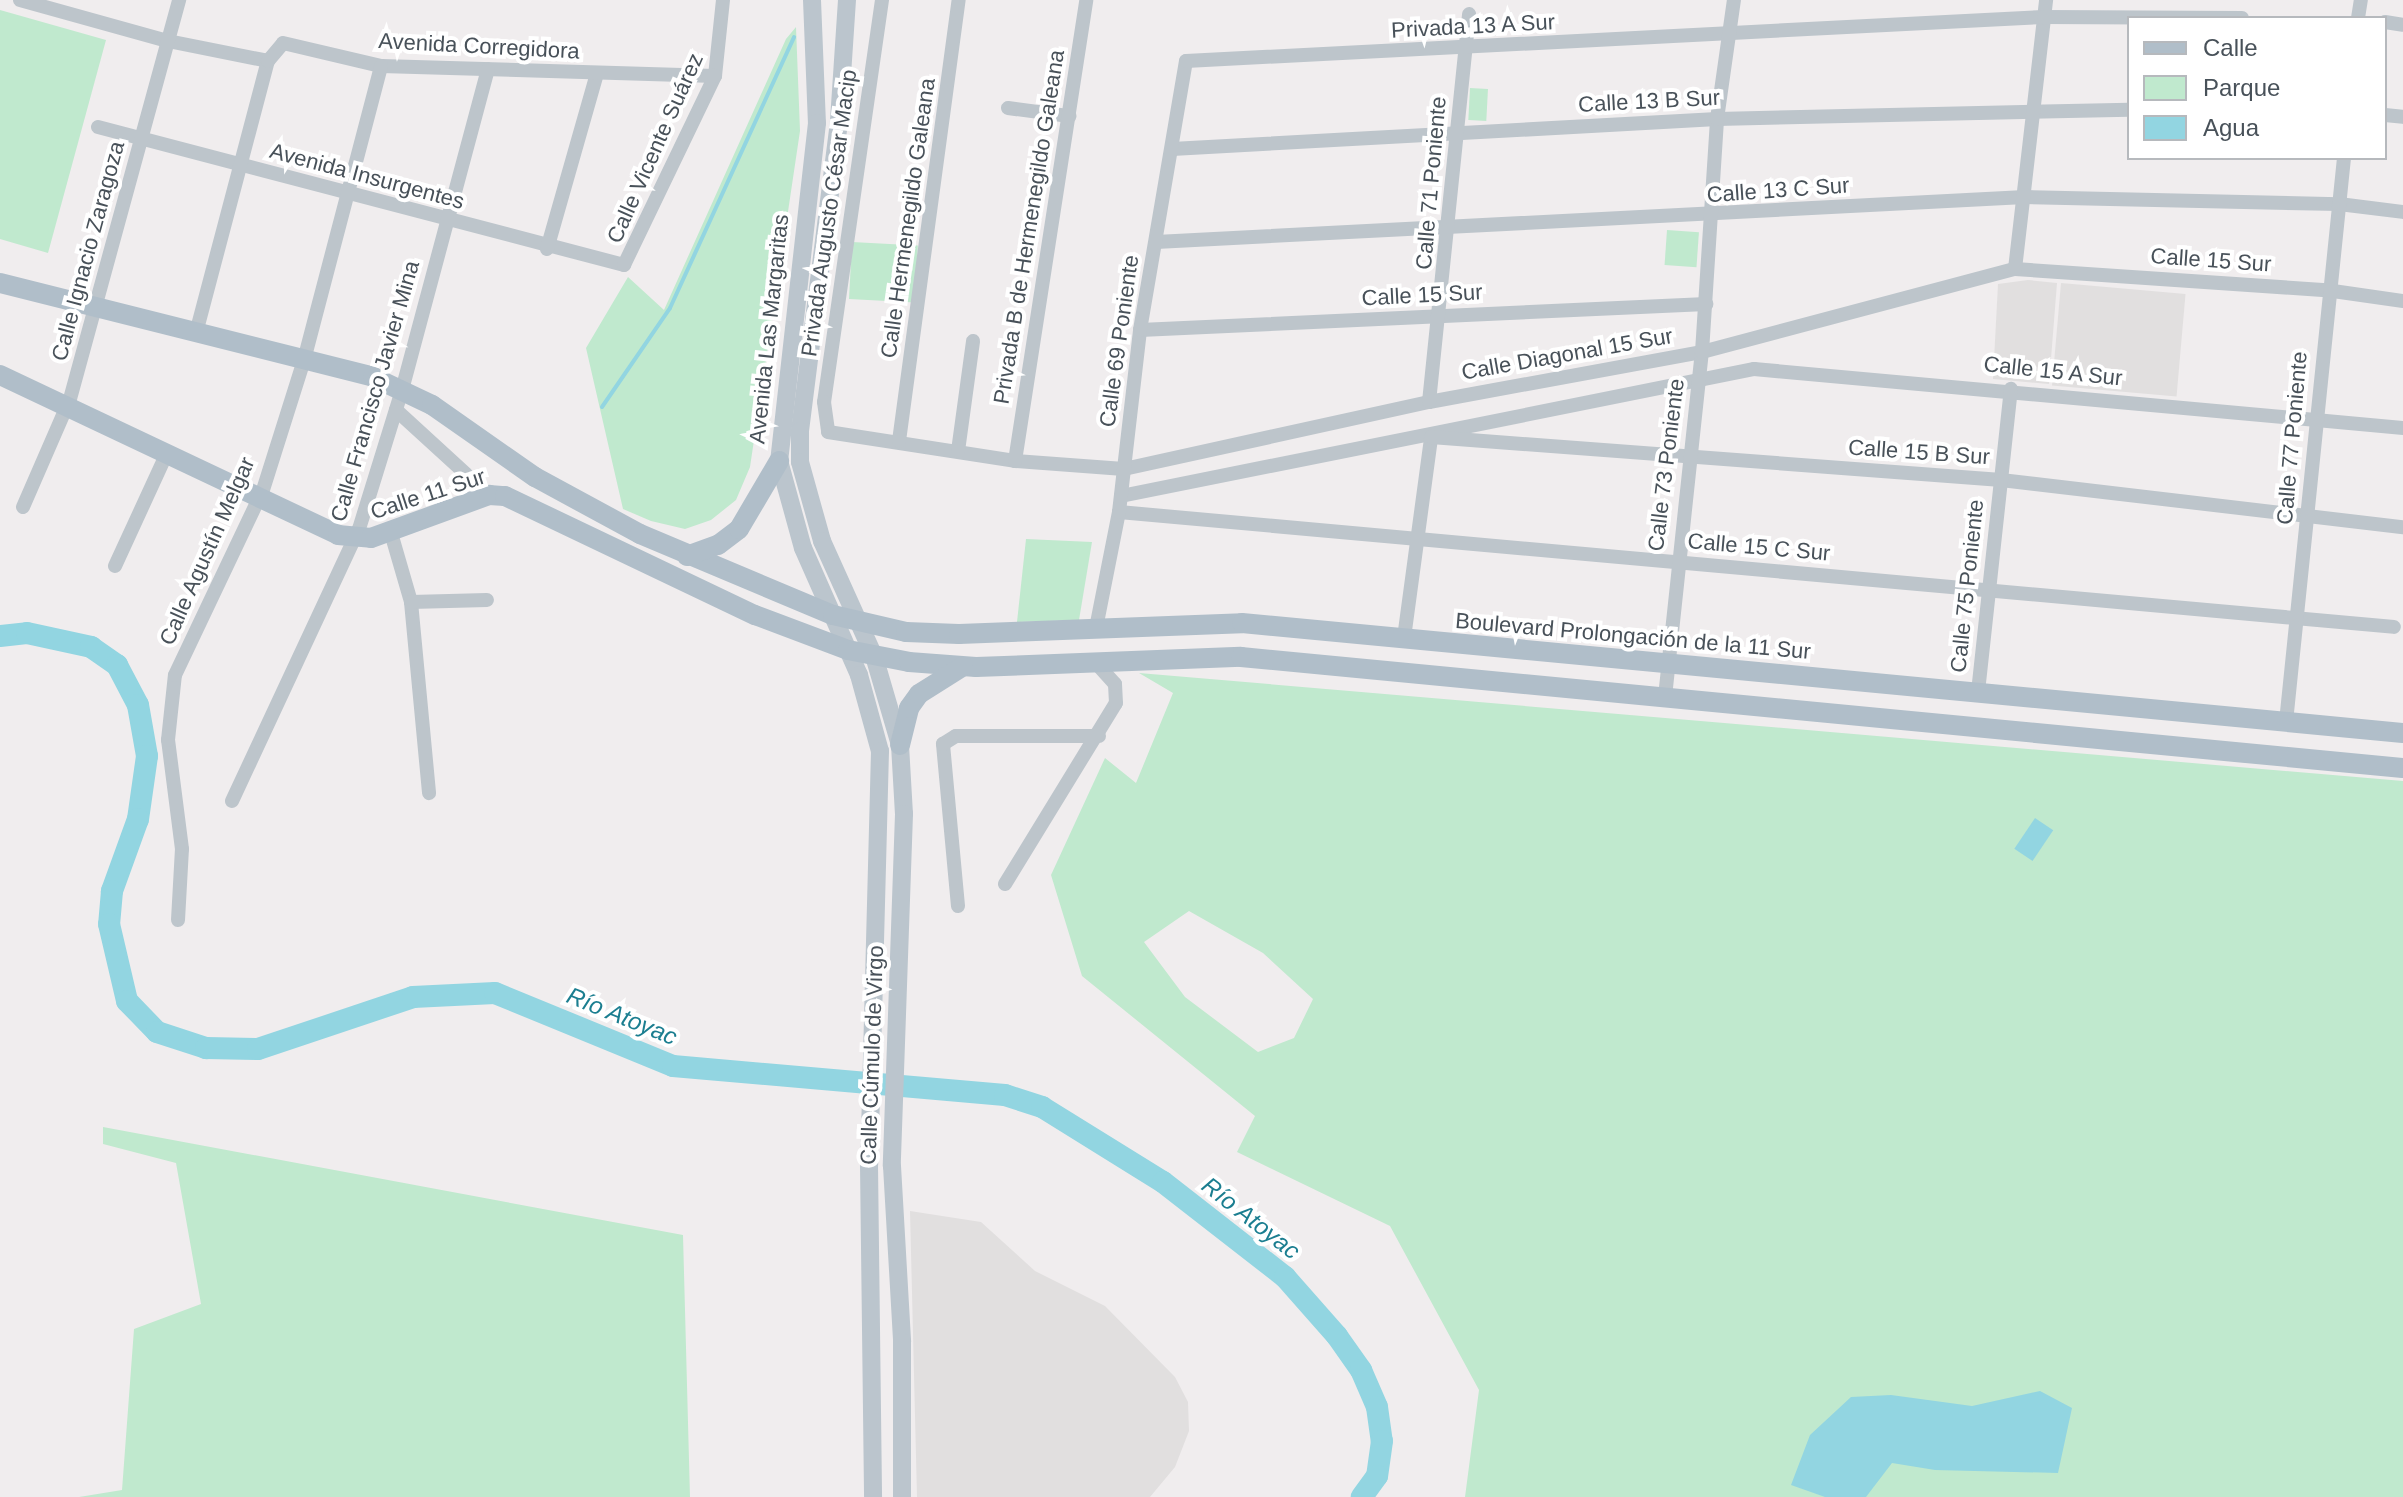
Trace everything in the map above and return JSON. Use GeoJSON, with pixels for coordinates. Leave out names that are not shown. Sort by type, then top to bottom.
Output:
{"type":"FeatureCollection","features":[{"type":"Feature","properties":{"kind":"main road","name":"Avenida Las Margaritas"},"geometry":{"type":"LineString","coordinates":[[812,0],[817,123],[779,461],[803,548],[848,650]]}},
{"type":"Feature","properties":{"kind":"main road","name":"Avenida Las Margaritas"},"geometry":{"type":"LineString","coordinates":[[847,0],[839,122],[800,431],[800,462],[822,541],[859,621]]}},
{"type":"Feature","properties":{"kind":"main road","name":"Calle 11 Sur"},"geometry":{"type":"LineString","coordinates":[[0,283],[304,360],[399,400],[535,477],[687,556],[760,588],[833,615],[859,621]]}},
{"type":"Feature","properties":{"kind":"main road","name":"Calle 11 Sur"},"geometry":{"type":"LineString","coordinates":[[0,375],[260,498],[357,534],[391,533],[489,495],[505,496],[755,615],[848,650],[874,656]]}},
{"type":"Feature","properties":{"kind":"main road"},"geometry":{"type":"LineString","coordinates":[[687,556],[718,545],[739,529],[779,461]]}},
{"type":"Feature","properties":{"kind":"main road"},"geometry":{"type":"LineString","coordinates":[[755,615],[760,588]]}},
{"type":"Feature","properties":{"kind":"main road","name":"Boulevard Prolongación de la 11 Sur"},"geometry":{"type":"LineString","coordinates":[[859,621],[906,632],[959,634],[1242,623],[2403,733]]}},
{"type":"Feature","properties":{"kind":"main road","name":"Calle Cúmulo de Virgo"},"geometry":{"type":"LineString","coordinates":[[859,621],[874,656],[900,745],[904,814],[892,1166],[902,1342],[902,1497]]}},
{"type":"Feature","properties":{"kind":"main road","name":"Calle Cúmulo de Virgo"},"geometry":{"type":"LineString","coordinates":[[848,650],[880,751],[869,1165],[873,1497]]}},
{"type":"Feature","properties":{"kind":"main road"},"geometry":{"type":"LineString","coordinates":[[874,656],[962,667],[1241,657],[2403,768]]}},
{"type":"Feature","properties":{"kind":"main road"},"geometry":{"type":"LineString","coordinates":[[900,745],[909,708],[919,694],[962,667]]}},
{"type":"Feature","properties":{"kind":"street"},"geometry":{"type":"LineString","coordinates":[[20,0],[168,41],[268,61],[243,166],[196,333]]}},
{"type":"Feature","properties":{"kind":"street","name":"Calle Ignacio Zaragoza"},"geometry":{"type":"LineString","coordinates":[[23,507],[68,406],[179,0]]}},
{"type":"Feature","properties":{"kind":"street","name":"Calle Vicente Suárez"},"geometry":{"type":"LineString","coordinates":[[624,265],[715,76],[723,0]]}},
{"type":"Feature","properties":{"kind":"street","name":"Privada Augusto César Macip"},"geometry":{"type":"LineString","coordinates":[[828,432],[824,402],[882,0]]}},
{"type":"Feature","properties":{"kind":"street","name":"Calle Hermenegildo Galeana"},"geometry":{"type":"LineString","coordinates":[[899,441],[959,0]]}},
{"type":"Feature","properties":{"kind":"street","name":"Privada B de Hermenegildo Galeana"},"geometry":{"type":"LineString","coordinates":[[1015,461],[1086,0]]}},
{"type":"Feature","properties":{"kind":"street","name":"Calle 73 Poniente"},"geometry":{"type":"LineString","coordinates":[[1665,697],[1676,561],[1702,352],[1717,119],[1734,0]]}},
{"type":"Feature","properties":{"kind":"street"},"geometry":{"type":"LineString","coordinates":[[2015,269],[2046,0]]}},
{"type":"Feature","properties":{"kind":"street","name":"Calle 71 Poniente"},"geometry":{"type":"LineString","coordinates":[[1429,402],[1441,317],[1469,14]]}},
{"type":"Feature","properties":{"kind":"street","name":"Privada 13 A Sur"},"geometry":{"type":"LineString","coordinates":[[1186,61],[1465,50],[1728,32],[2044,17],[2127,17]]}},
{"type":"Feature","properties":{"kind":"street","name":"Avenida Corregidora"},"geometry":{"type":"LineString","coordinates":[[268,61],[283,43],[381,66],[715,76]]}},
{"type":"Feature","properties":{"kind":"street","name":"Calle 69 Poniente"},"geometry":{"type":"LineString","coordinates":[[1096,628],[1119,512],[1140,330],[1186,61]]}},
{"type":"Feature","properties":{"kind":"street","name":"Calle Agustín Melgar"},"geometry":{"type":"LineString","coordinates":[[178,920],[182,849],[168,709],[175,675],[260,498],[304,360],[381,66]]}},
{"type":"Feature","properties":{"kind":"street","name":"Calle Francisco Javier Mina"},"geometry":{"type":"LineString","coordinates":[[232,801],[357,534],[399,400],[488,69]]}},
{"type":"Feature","properties":{"kind":"street"},"geometry":{"type":"LineString","coordinates":[[547,249],[597,73]]}},
{"type":"Feature","properties":{"kind":"street"},"geometry":{"type":"LineString","coordinates":[[1008,108],[1069,116]]}},
{"type":"Feature","properties":{"kind":"street","name":"Calle 13 B Sur"},"geometry":{"type":"LineString","coordinates":[[1172,149],[1717,119],[2033,109],[2127,110]]}},
{"type":"Feature","properties":{"kind":"street","name":"Avenida Insurgentes"},"geometry":{"type":"LineString","coordinates":[[98,127],[547,249],[624,265]]}},
{"type":"Feature","properties":{"kind":"street","name":"Calle 77 Poniente"},"geometry":{"type":"LineString","coordinates":[[2286,722],[2326,290],[2344,160]]}},
{"type":"Feature","properties":{"kind":"street","name":"Calle 13 C Sur"},"geometry":{"type":"LineString","coordinates":[[1156,242],[1712,217],[2025,197],[2339,204],[2403,212]]}},
{"type":"Feature","properties":{"kind":"street","name":"Calle Diagonal 15 Sur"},"geometry":{"type":"LineString","coordinates":[[828,432],[1015,461],[1124,469],[1429,402],[1702,352],[2015,269]]}},
{"type":"Feature","properties":{"kind":"street","name":"Calle 15 Sur"},"geometry":{"type":"LineString","coordinates":[[2015,269],[2326,290],[2403,301]]}},
{"type":"Feature","properties":{"kind":"street","name":"Calle 15 Sur"},"geometry":{"type":"LineString","coordinates":[[1140,330],[1706,304]]}},
{"type":"Feature","properties":{"kind":"street"},"geometry":{"type":"LineString","coordinates":[[958,451],[973,341]]}},
{"type":"Feature","properties":{"kind":"street","name":"Calle 15 A Sur"},"geometry":{"type":"LineString","coordinates":[[1699,379],[1754,369],[2011,389],[2403,428]]}},
{"type":"Feature","properties":{"kind":"street"},"geometry":{"type":"LineString","coordinates":[[1121,496],[1431,437],[1699,379]]}},
{"type":"Feature","properties":{"kind":"street","name":"Calle 75 Poniente"},"geometry":{"type":"LineString","coordinates":[[1978,692],[2011,389]]}},
{"type":"Feature","properties":{"kind":"street"},"geometry":{"type":"LineString","coordinates":[[399,400],[466,474]]}},
{"type":"Feature","properties":{"kind":"street"},"geometry":{"type":"LineString","coordinates":[[1404,638],[1415,538],[1431,437]]}},
{"type":"Feature","properties":{"kind":"street","name":"Calle 15 B Sur"},"geometry":{"type":"LineString","coordinates":[[1431,437],[2001,480],[2403,527]]}},
{"type":"Feature","properties":{"kind":"street"},"geometry":{"type":"LineString","coordinates":[[115,566],[166,455]]}},
{"type":"Feature","properties":{"kind":"street","name":"Calle 15 C Sur"},"geometry":{"type":"LineString","coordinates":[[1119,512],[2394,627]]}},
{"type":"Feature","properties":{"kind":"street"},"geometry":{"type":"LineString","coordinates":[[391,533],[411,602],[429,793]]}},
{"type":"Feature","properties":{"kind":"street"},"geometry":{"type":"LineString","coordinates":[[411,602],[487,600]]}},
{"type":"Feature","properties":{"kind":"street"},"geometry":{"type":"LineString","coordinates":[[1005,884],[1099,736],[1117,695],[1115,684],[1096,663]]}},
{"type":"Feature","properties":{"kind":"street"},"geometry":{"type":"LineString","coordinates":[[958,906],[943,744],[956,736],[1099,736]]}},
{"type":"Feature","properties":{"kind":"shaded area"},"geometry":{"type":"Polygon","coordinates":[[[2028,280],[2057,283],[2049,384],[1993,379],[1998,284],[2028,280]]]}},
{"type":"Feature","properties":{"kind":"shaded area"},"geometry":{"type":"Polygon","coordinates":[[[2061,283],[2186,294],[2177,397],[2052,386],[2061,283]]]}},
{"type":"Feature","properties":{"kind":"shaded area"},"geometry":{"type":"Polygon","coordinates":[[[910,1211],[981,1222],[1035,1271],[1105,1306],[1175,1377],[1188,1402],[1189,1431],[1175,1467],[1150,1497],[917,1497],[910,1211]]]}},
{"type":"Feature","properties":{"kind":"green space"},"geometry":{"type":"Polygon","coordinates":[[[0,10],[106,40],[48,253],[0,239],[0,10]]]}},
{"type":"Feature","properties":{"kind":"green space"},"geometry":{"type":"Polygon","coordinates":[[[796,27],[800,131],[750,467],[736,500],[711,520],[685,529],[651,521],[623,509],[586,348],[628,277],[664,310],[786,39],[796,27]]]}},
{"type":"Feature","properties":{"kind":"green space"},"geometry":{"type":"Polygon","coordinates":[[[1470,88],[1488,89],[1486,121],[1468,120],[1470,88]]]}},
{"type":"Feature","properties":{"kind":"green space"},"geometry":{"type":"Polygon","coordinates":[[[1667,230],[1699,232],[1696,267],[1665,265],[1667,230]]]}},
{"type":"Feature","properties":{"kind":"green space"},"geometry":{"type":"Polygon","coordinates":[[[852,242],[918,245],[915,302],[849,299],[852,242]]]}},
{"type":"Feature","properties":{"kind":"green space"},"geometry":{"type":"Polygon","coordinates":[[[1026,539],[1092,542],[1079,620],[1017,622],[1026,539]]]}},
{"type":"Feature","properties":{"kind":"green space"},"geometry":{"type":"Polygon","coordinates":[[[1139,673],[2403,781],[2403,1497],[1465,1497],[1479,1390],[1390,1226],[1237,1152],[1255,1116],[1082,976],[1051,875],[1105,758],[1136,783],[1173,693],[1139,673]],[[1189,911],[1144,942],[1185,997],[1258,1052],[1294,1038],[1313,999],[1263,953],[1189,911]]]}},
{"type":"Feature","properties":{"kind":"green space"},"geometry":{"type":"Polygon","coordinates":[[[103,1127],[683,1235],[690,1497],[79,1497],[122,1490],[134,1329],[201,1304],[176,1163],[103,1144],[103,1127]]]}},
{"type":"Feature","properties":{"kind":"water"},"geometry":{"type":"Polygon","coordinates":[[[2035,818],[2053,830],[2033,861],[2014,849],[2035,818]]]}},
{"type":"Feature","properties":{"kind":"water"},"geometry":{"type":"Polygon","coordinates":[[[2040,1391],[2072,1408],[2058,1473],[1935,1470],[1892,1463],[1866,1497],[1825,1497],[1791,1485],[1810,1435],[1851,1397],[1891,1395],[1972,1406],[2040,1391]]]}},
{"type":"Feature","properties":{"kind":"waterway"},"geometry":{"type":"LineString","coordinates":[[602,407],[670,308],[794,37]]}},
{"type":"Feature","properties":{"kind":"waterway","name":"Río Atoyac"},"geometry":{"type":"LineString","coordinates":[[0,636],[27,633],[91,647],[117,665],[138,705],[147,756],[138,819],[112,891],[109,924],[127,1001],[157,1032],[206,1048],[258,1049],[413,997],[495,993],[673,1066],[1005,1095],[1042,1107],[1163,1182],[1285,1277],[1337,1336],[1361,1370],[1377,1407],[1382,1441],[1377,1476],[1362,1497]]}}]}
